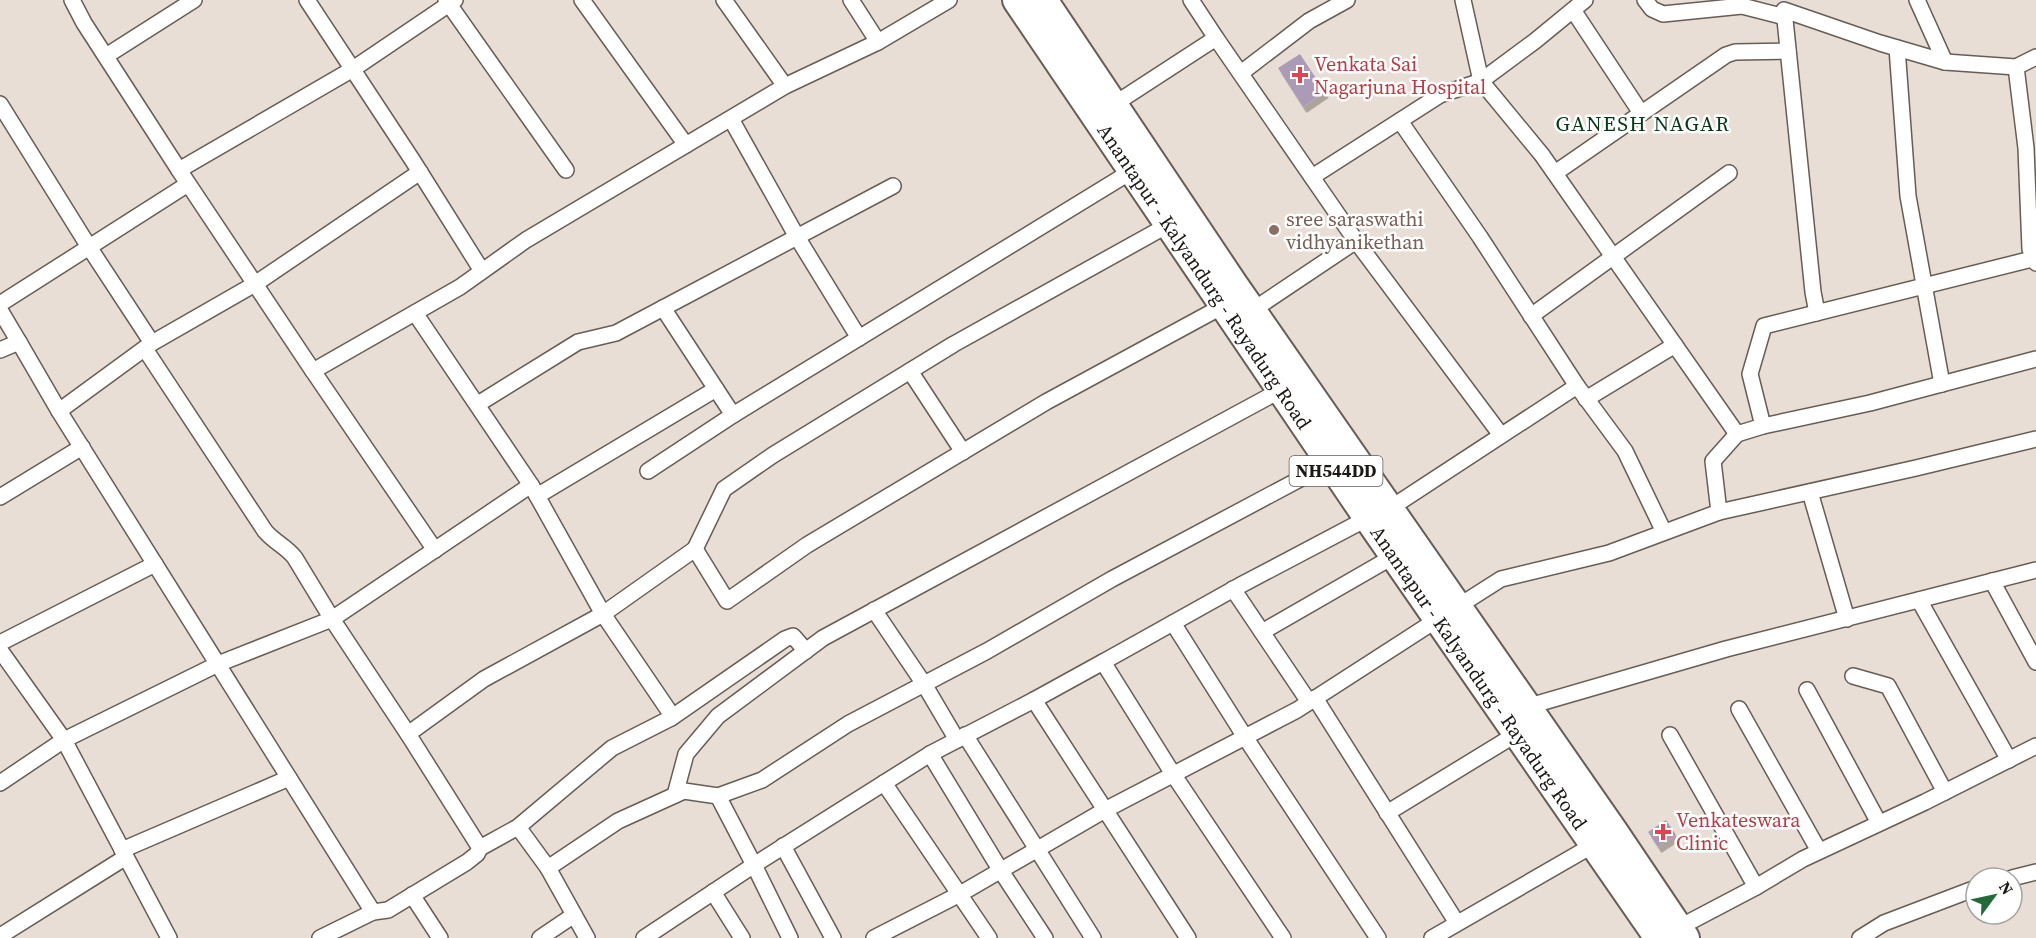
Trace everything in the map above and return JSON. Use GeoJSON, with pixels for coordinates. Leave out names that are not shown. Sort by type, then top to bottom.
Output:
{"type":"FeatureCollection","features":[{"type":"Feature","properties":{"kind":"highway","name":"Anantapur - Kalyandurg - Rayadurg Road"},"geometry":{"type":"LineString","coordinates":[[1017,0],[1168,225],[1236,313],[1674,935]]}},
{"type":"Feature","properties":{"kind":"highway","name":"Anantapur - Kalyandurg - Rayadurg Road"},"geometry":{"type":"LineString","coordinates":[[1043,0],[1113,105],[1281,390],[1330,463],[1378,514],[1394,556],[1447,613]]}},
{"type":"Feature","properties":{"kind":"highway","name":"Anantapur - Kalyandurg - Rayadurg Road"},"geometry":{"type":"LineString","coordinates":[[1522,720],[1595,844],[1674,935]]}},
{"type":"Feature","properties":{"kind":"street"},"geometry":{"type":"LineString","coordinates":[[72,0],[84,23],[188,184],[435,550]]}},
{"type":"Feature","properties":{"kind":"street"},"geometry":{"type":"LineString","coordinates":[[106,56],[194,0]]}},
{"type":"Feature","properties":{"kind":"street"},"geometry":{"type":"LineString","coordinates":[[307,0],[482,271]]}},
{"type":"Feature","properties":{"kind":"street"},"geometry":{"type":"LineString","coordinates":[[582,0],[686,145]]}},
{"type":"Feature","properties":{"kind":"street"},"geometry":{"type":"LineString","coordinates":[[724,0],[785,86]]}},
{"type":"Feature","properties":{"kind":"street"},"geometry":{"type":"LineString","coordinates":[[851,0],[878,42]]}},
{"type":"Feature","properties":{"kind":"street"},"geometry":{"type":"LineString","coordinates":[[313,371],[460,287],[526,240],[785,86],[878,42],[949,0]]}},
{"type":"Feature","properties":{"kind":"street"},"geometry":{"type":"LineString","coordinates":[[1191,0],[1356,241],[1501,435]]}},
{"type":"Feature","properties":{"kind":"street"},"geometry":{"type":"LineString","coordinates":[[1241,73],[1309,21],[1347,0]]}},
{"type":"Feature","properties":{"kind":"street"},"geometry":{"type":"LineString","coordinates":[[1463,0],[1480,81],[1542,155],[1737,434]]}},
{"type":"Feature","properties":{"kind":"street"},"geometry":{"type":"LineString","coordinates":[[1312,177],[1440,95],[1480,81],[1586,0]]}},
{"type":"Feature","properties":{"kind":"street"},"geometry":{"type":"LineString","coordinates":[[1645,0],[1652,9],[1664,14],[1742,6],[1785,17]]}},
{"type":"Feature","properties":{"kind":"street"},"geometry":{"type":"LineString","coordinates":[[1917,0],[1945,62]]}},
{"type":"Feature","properties":{"kind":"street"},"geometry":{"type":"LineString","coordinates":[[179,170],[353,69],[450,1],[566,170]]}},
{"type":"Feature","properties":{"kind":"street"},"geometry":{"type":"LineString","coordinates":[[1573,10],[1641,113]]}},
{"type":"Feature","properties":{"kind":"street"},"geometry":{"type":"LineString","coordinates":[[1817,313],[1784,10],[1945,62],[2016,67],[2036,57]]}},
{"type":"Feature","properties":{"kind":"street"},"geometry":{"type":"LineString","coordinates":[[1113,105],[1216,38]]}},
{"type":"Feature","properties":{"kind":"street"},"geometry":{"type":"LineString","coordinates":[[1897,48],[1908,196],[1941,384]]}},
{"type":"Feature","properties":{"kind":"street"},"geometry":{"type":"LineString","coordinates":[[1555,173],[1726,55],[1735,52],[1788,51]]}},
{"type":"Feature","properties":{"kind":"street"},"geometry":{"type":"LineString","coordinates":[[1763,426],[1750,374],[1764,326],[2035,260],[2030,249],[2026,148],[2030,125],[2016,67]]}},
{"type":"Feature","properties":{"kind":"street"},"geometry":{"type":"LineString","coordinates":[[0,104],[148,346],[265,531],[288,549],[295,558],[480,848]]}},
{"type":"Feature","properties":{"kind":"street"},"geometry":{"type":"LineString","coordinates":[[731,119],[797,237],[859,338]]}},
{"type":"Feature","properties":{"kind":"street"},"geometry":{"type":"LineString","coordinates":[[1400,121],[1480,237],[1577,386],[1625,451],[1664,532]]}},
{"type":"Feature","properties":{"kind":"street"},"geometry":{"type":"LineString","coordinates":[[648,471],[733,415],[1132,171]]}},
{"type":"Feature","properties":{"kind":"street"},"geometry":{"type":"LineString","coordinates":[[59,411],[148,346],[255,284],[420,172]]}},
{"type":"Feature","properties":{"kind":"street"},"geometry":{"type":"LineString","coordinates":[[1531,316],[1729,173]]}},
{"type":"Feature","properties":{"kind":"street"},"geometry":{"type":"LineString","coordinates":[[0,304],[188,184]]}},
{"type":"Feature","properties":{"kind":"street"},"geometry":{"type":"LineString","coordinates":[[478,404],[578,342],[616,333],[893,186]]}},
{"type":"Feature","properties":{"kind":"street"},"geometry":{"type":"LineString","coordinates":[[408,734],[484,679],[603,614],[695,549],[724,489],[773,455],[964,338],[1168,225]]}},
{"type":"Feature","properties":{"kind":"street"},"geometry":{"type":"LineString","coordinates":[[695,549],[727,601],[807,545],[1046,402],[1236,313],[1356,241]]}},
{"type":"Feature","properties":{"kind":"street"},"geometry":{"type":"LineString","coordinates":[[663,308],[733,415]]}},
{"type":"Feature","properties":{"kind":"street"},"geometry":{"type":"LineString","coordinates":[[0,310],[59,411],[373,912]]}},
{"type":"Feature","properties":{"kind":"street"},"geometry":{"type":"LineString","coordinates":[[415,313],[534,491],[603,614],[671,714],[671,718]]}},
{"type":"Feature","properties":{"kind":"street"},"geometry":{"type":"LineString","coordinates":[[0,350],[19,342]]}},
{"type":"Feature","properties":{"kind":"street"},"geometry":{"type":"LineString","coordinates":[[1586,399],[1675,345]]}},
{"type":"Feature","properties":{"kind":"street"},"geometry":{"type":"LineString","coordinates":[[1719,512],[1713,461],[1737,434],[1763,426],[1870,403],[2036,359]]}},
{"type":"Feature","properties":{"kind":"street"},"geometry":{"type":"LineString","coordinates":[[910,371],[963,452]]}},
{"type":"Feature","properties":{"kind":"street"},"geometry":{"type":"LineString","coordinates":[[644,938],[783,846],[930,754],[1034,700],[1233,589],[1378,514],[1577,386]]}},
{"type":"Feature","properties":{"kind":"street"},"geometry":{"type":"LineString","coordinates":[[0,783],[64,740],[218,664],[332,619],[435,550],[716,388]]}},
{"type":"Feature","properties":{"kind":"street"},"geometry":{"type":"LineString","coordinates":[[675,795],[686,754],[718,716],[823,638],[1281,390]]}},
{"type":"Feature","properties":{"kind":"street"},"geometry":{"type":"LineString","coordinates":[[874,938],[960,894],[1105,810],[1312,700],[1501,579],[1609,553],[1719,512],[2036,439]]}},
{"type":"Feature","properties":{"kind":"street"},"geometry":{"type":"LineString","coordinates":[[0,497],[82,447]]}},
{"type":"Feature","properties":{"kind":"street"},"geometry":{"type":"LineString","coordinates":[[548,868],[618,821],[684,791],[717,796],[762,780],[848,724],[987,651],[1113,579],[1330,463]]}},
{"type":"Feature","properties":{"kind":"street"},"geometry":{"type":"LineString","coordinates":[[1810,492],[1847,619]]}},
{"type":"Feature","properties":{"kind":"street"},"geometry":{"type":"LineString","coordinates":[[1262,632],[1394,556]]}},
{"type":"Feature","properties":{"kind":"street"},"geometry":{"type":"LineString","coordinates":[[0,643],[155,564]]}},
{"type":"Feature","properties":{"kind":"street"},"geometry":{"type":"LineString","coordinates":[[1387,813],[1522,720],[1726,650],[2036,570]]}},
{"type":"Feature","properties":{"kind":"street"},"geometry":{"type":"LineString","coordinates":[[1992,581],[2036,662]]}},
{"type":"Feature","properties":{"kind":"street"},"geometry":{"type":"LineString","coordinates":[[1233,589],[1312,700],[1457,922]]}},
{"type":"Feature","properties":{"kind":"street"},"geometry":{"type":"LineString","coordinates":[[1919,600],[2009,760]]}},
{"type":"Feature","properties":{"kind":"street"},"geometry":{"type":"LineString","coordinates":[[874,610],[1038,849],[1093,938]]}},
{"type":"Feature","properties":{"kind":"street"},"geometry":{"type":"LineString","coordinates":[[1173,623],[1378,938]]}},
{"type":"Feature","properties":{"kind":"street"},"geometry":{"type":"LineString","coordinates":[[320,938],[373,912],[388,910],[467,862],[477,854],[480,848],[518,827],[612,748],[671,718],[785,639],[792,636],[796,638],[806,651]]}},
{"type":"Feature","properties":{"kind":"street"},"geometry":{"type":"LineString","coordinates":[[0,650],[64,740],[169,938]]}},
{"type":"Feature","properties":{"kind":"street"},"geometry":{"type":"LineString","coordinates":[[1103,662],[1173,774],[1283,938]]}},
{"type":"Feature","properties":{"kind":"street"},"geometry":{"type":"LineString","coordinates":[[1853,676],[1888,686],[1945,792]]}},
{"type":"Feature","properties":{"kind":"street"},"geometry":{"type":"LineString","coordinates":[[1807,690],[1879,823]]}},
{"type":"Feature","properties":{"kind":"street"},"geometry":{"type":"LineString","coordinates":[[1034,700],[1188,938]]}},
{"type":"Feature","properties":{"kind":"street"},"geometry":{"type":"LineString","coordinates":[[1739,709],[1819,851]]}},
{"type":"Feature","properties":{"kind":"street"},"geometry":{"type":"LineString","coordinates":[[1670,735],[1756,887]]}},
{"type":"Feature","properties":{"kind":"street"},"geometry":{"type":"LineString","coordinates":[[1674,935],[1819,851],[2036,746]]}},
{"type":"Feature","properties":{"kind":"street"},"geometry":{"type":"LineString","coordinates":[[930,754],[1001,871],[1045,938]]}},
{"type":"Feature","properties":{"kind":"street"},"geometry":{"type":"LineString","coordinates":[[0,936],[124,853],[289,778]]}},
{"type":"Feature","properties":{"kind":"street"},"geometry":{"type":"LineString","coordinates":[[884,783],[989,938]]}},
{"type":"Feature","properties":{"kind":"street"},"geometry":{"type":"LineString","coordinates":[[717,796],[790,938]]}},
{"type":"Feature","properties":{"kind":"street"},"geometry":{"type":"LineString","coordinates":[[518,827],[548,868],[587,938]]}},
{"type":"Feature","properties":{"kind":"street"},"geometry":{"type":"LineString","coordinates":[[1432,938],[1595,844]]}},
{"type":"Feature","properties":{"kind":"street"},"geometry":{"type":"LineString","coordinates":[[783,846],[833,938]]}},
{"type":"Feature","properties":{"kind":"street"},"geometry":{"type":"LineString","coordinates":[[713,892],[742,938]]}},
{"type":"Feature","properties":{"kind":"street"},"geometry":{"type":"LineString","coordinates":[[1860,938],[1884,923],[1964,893]]}},
{"type":"Feature","properties":{"kind":"street"},"geometry":{"type":"LineString","coordinates":[[412,895],[440,938]]}},
{"type":"Feature","properties":{"kind":"street"},"geometry":{"type":"LineString","coordinates":[[540,938],[574,915]]}},
{"type":"Feature","properties":{"kind":"building"},"geometry":{"type":"Polygon","coordinates":[[[1300,54],[1325,92],[1303,107],[1278,68],[1300,54]]]}},
{"type":"Feature","properties":{"kind":"building"},"geometry":{"type":"Polygon","coordinates":[[[1666,820],[1676,835],[1658,847],[1648,832],[1666,820]]]}},
{"type":"Feature","properties":{"kind":"place","name":"Venkata Sai Nagarjuna Hospital"},"geometry":{"type":"Point","coordinates":[1300,75]}},
{"type":"Feature","properties":{"kind":"place","name":"sree saraswathi vidhyanikethan"},"geometry":{"type":"Point","coordinates":[1274,230]}},
{"type":"Feature","properties":{"kind":"place","name":"Venkateswara Clinic"},"geometry":{"type":"Point","coordinates":[1663,832]}},
{"type":"Feature","properties":{"kind":"district","name":"GANESH NAGAR"},"geometry":{"type":"Point","coordinates":[1643,124]}}]}
